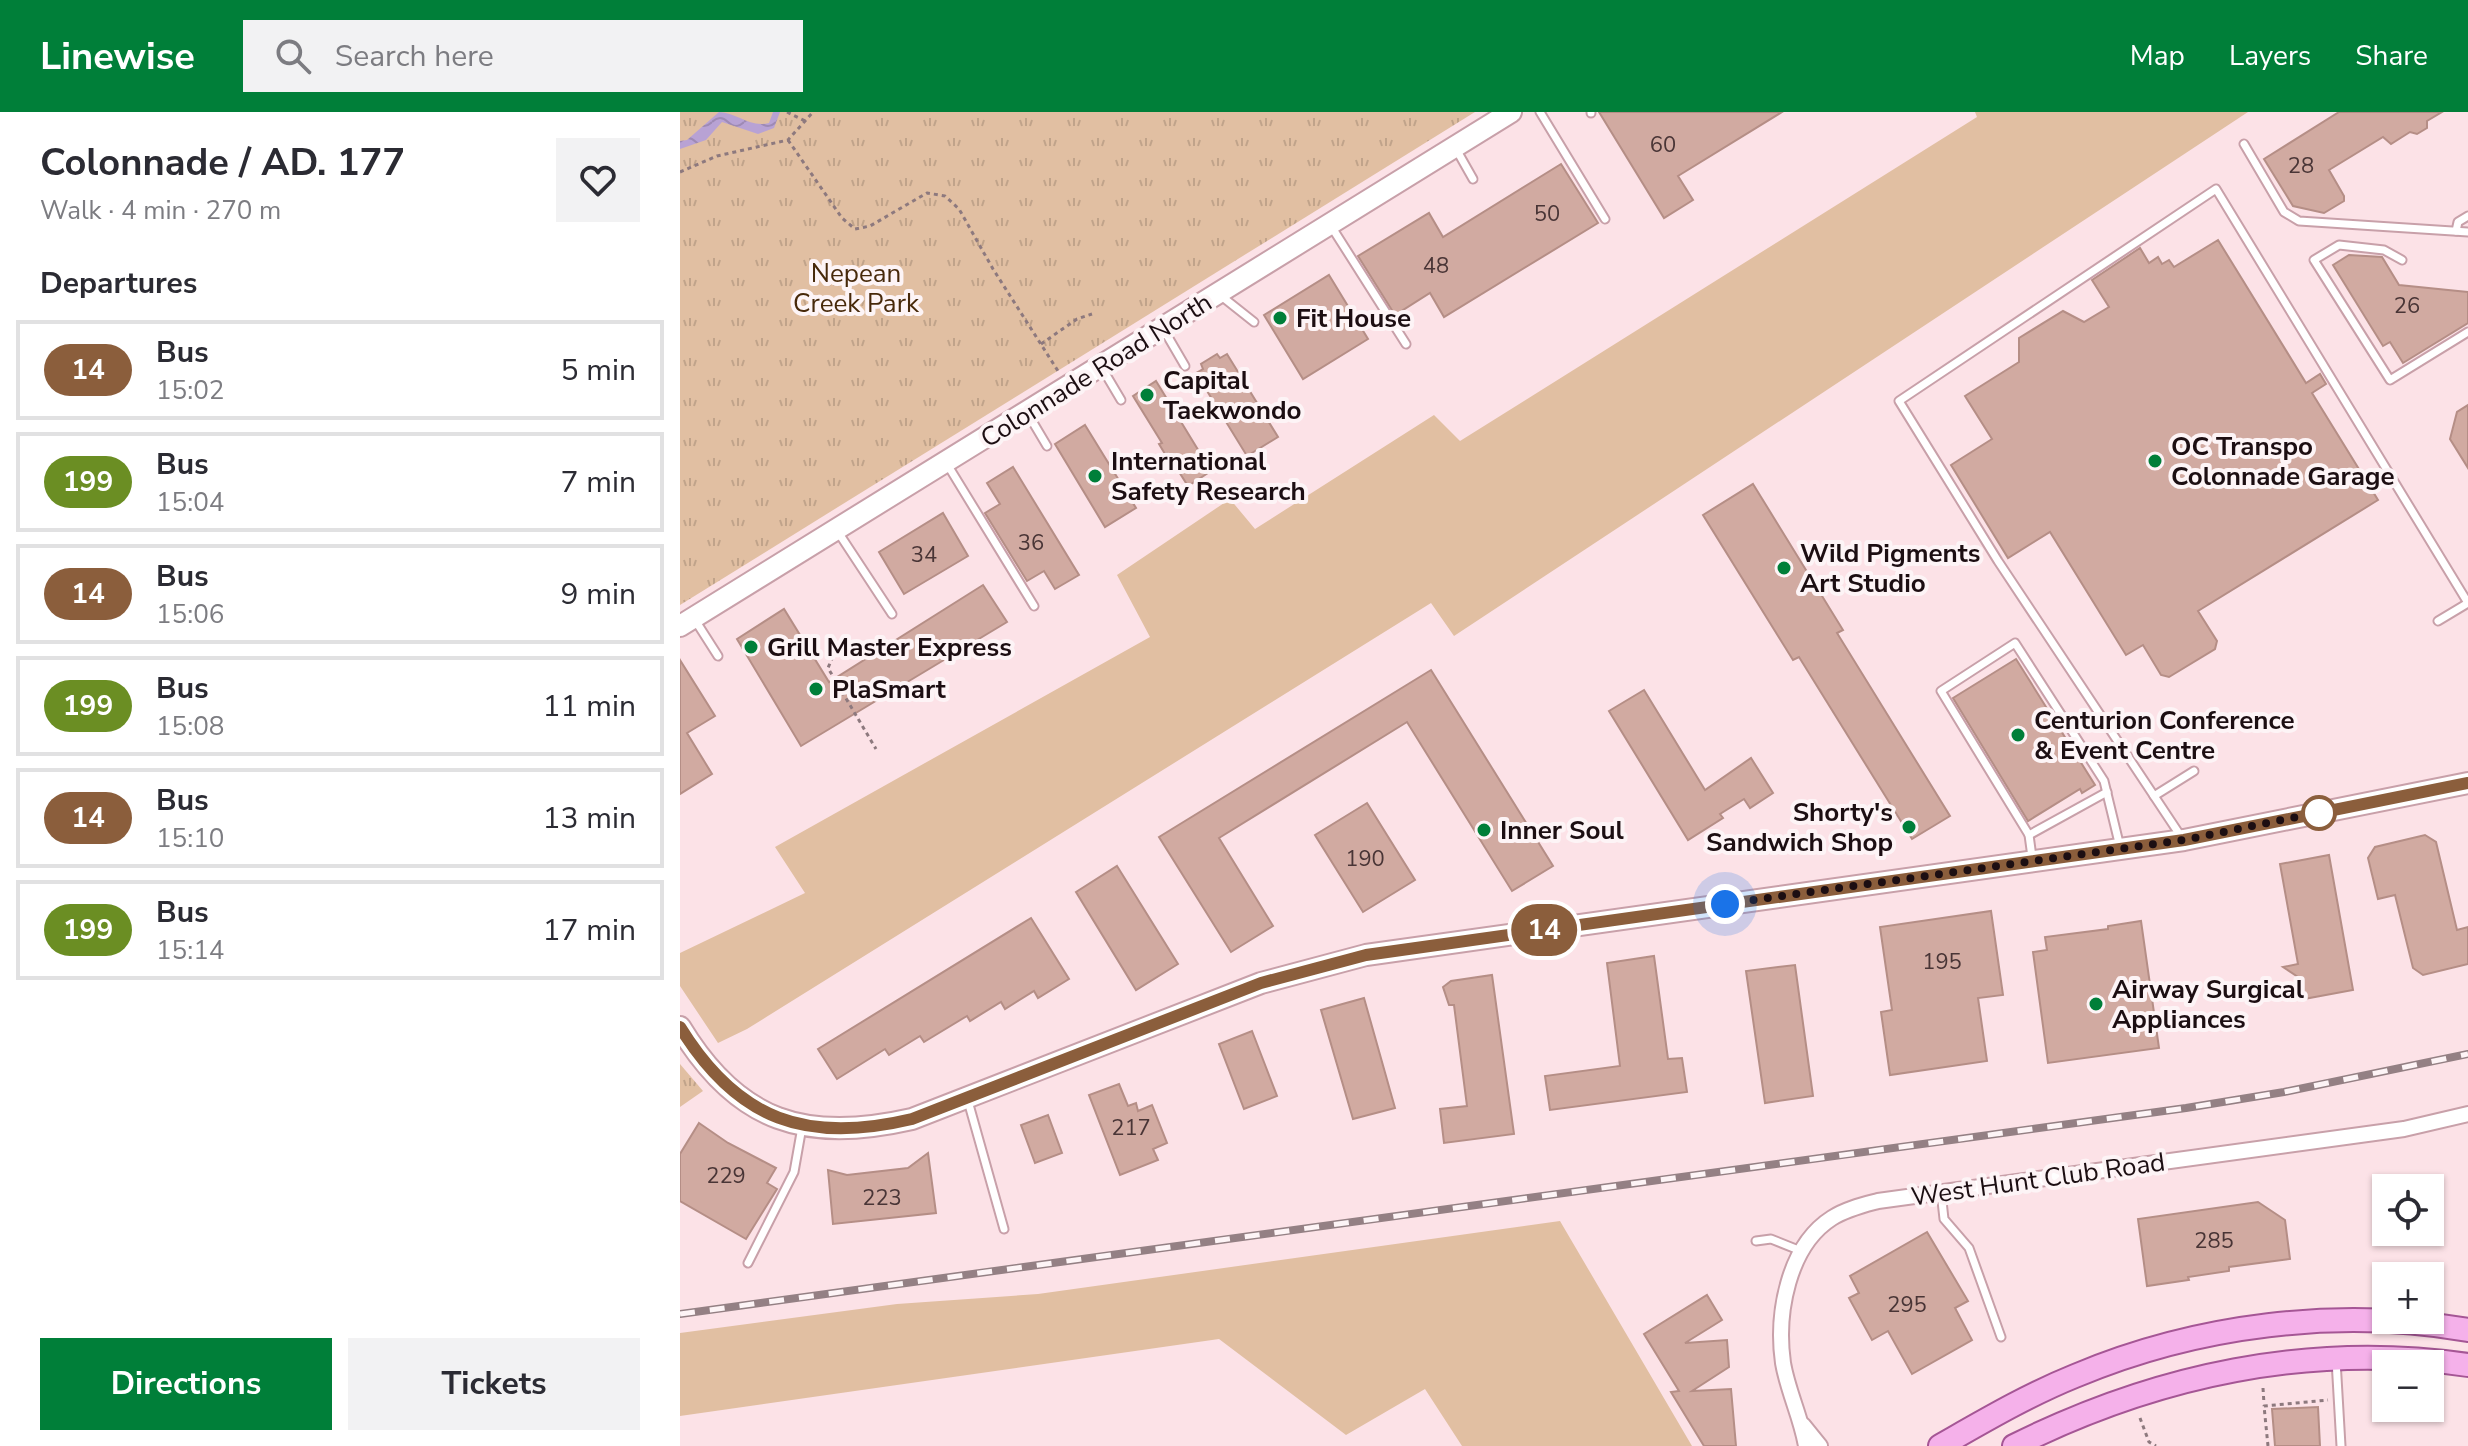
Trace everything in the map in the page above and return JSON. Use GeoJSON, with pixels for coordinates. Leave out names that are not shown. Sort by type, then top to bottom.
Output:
{"type":"FeatureCollection","features":[{"type":"Feature","properties":{"kind":"main road"},"geometry":{"type":"LineString","coordinates":[[1940,1446],[2028,1397],[2075,1375],[2122,1358],[2197,1338],[2266,1326],[2320,1322],[2401,1323],[2468,1330]]}},
{"type":"Feature","properties":{"kind":"main road"},"geometry":{"type":"LineString","coordinates":[[2014,1446],[2108,1404],[2201,1376],[2253,1366],[2336,1357],[2388,1357],[2468,1365]]}},
{"type":"Feature","properties":{"kind":"street","name":"Colonnade Road North"},"geometry":{"type":"LineString","coordinates":[[687,622],[1511,112]]}},
{"type":"Feature","properties":{"kind":"street"},"geometry":{"type":"LineString","coordinates":[[680,1027],[712,1071],[739,1097],[771,1115],[802,1127],[843,1130],[875,1127],[912,1119],[1261,983],[1366,955],[2184,840],[2468,783]]}},
{"type":"Feature","properties":{"kind":"street","name":"West Hunt Club Road"},"geometry":{"type":"LineString","coordinates":[[1806,1446],[1788,1385],[1781,1334],[1787,1293],[1801,1251],[1816,1231],[1832,1218],[1852,1208],[1878,1201],[2404,1129],[2468,1114]]}},
{"type":"Feature","properties":{"kind":"street","name":"West Hunt Club Road"},"geometry":{"type":"LineString","coordinates":[[1802,1425],[1820,1446]]}},
{"type":"Feature","properties":{"kind":"lane"},"geometry":{"type":"LineString","coordinates":[[1540,112],[1605,219]]}},
{"type":"Feature","properties":{"kind":"lane"},"geometry":{"type":"LineString","coordinates":[[2244,144],[2284,212],[2299,221],[2468,232]]}},
{"type":"Feature","properties":{"kind":"lane"},"geometry":{"type":"LineString","coordinates":[[1455,147],[1473,179]]}},
{"type":"Feature","properties":{"kind":"lane"},"geometry":{"type":"LineString","coordinates":[[2184,840],[1998,561],[1899,401],[2216,189],[2468,603],[2438,621]]}},
{"type":"Feature","properties":{"kind":"lane"},"geometry":{"type":"LineString","coordinates":[[2456,231],[2458,222],[2468,216]]}},
{"type":"Feature","properties":{"kind":"lane"},"geometry":{"type":"LineString","coordinates":[[1330,225],[1406,344]]}},
{"type":"Feature","properties":{"kind":"lane"},"geometry":{"type":"LineString","coordinates":[[2402,260],[2384,250],[2339,245],[2314,260],[2390,380],[2468,332]]}},
{"type":"Feature","properties":{"kind":"lane"},"geometry":{"type":"LineString","coordinates":[[1218,294],[1254,322]]}},
{"type":"Feature","properties":{"kind":"lane"},"geometry":{"type":"LineString","coordinates":[[1163,328],[1185,366]]}},
{"type":"Feature","properties":{"kind":"lane"},"geometry":{"type":"LineString","coordinates":[[1101,366],[1121,400]]}},
{"type":"Feature","properties":{"kind":"lane"},"geometry":{"type":"LineString","coordinates":[[1027,412],[1047,446]]}},
{"type":"Feature","properties":{"kind":"lane"},"geometry":{"type":"LineString","coordinates":[[946,462],[1034,606]]}},
{"type":"Feature","properties":{"kind":"lane"},"geometry":{"type":"LineString","coordinates":[[836,530],[892,614]]}},
{"type":"Feature","properties":{"kind":"lane"},"geometry":{"type":"LineString","coordinates":[[687,622],[718,656]]}},
{"type":"Feature","properties":{"kind":"lane"},"geometry":{"type":"LineString","coordinates":[[2032,861],[2029,835],[1941,691],[2015,643],[2104,781],[2120,849]]}},
{"type":"Feature","properties":{"kind":"lane"},"geometry":{"type":"LineString","coordinates":[[2154,796],[2194,771]]}},
{"type":"Feature","properties":{"kind":"lane"},"geometry":{"type":"LineString","coordinates":[[2029,835],[2107,792]]}},
{"type":"Feature","properties":{"kind":"lane"},"geometry":{"type":"LineString","coordinates":[[968,1097],[1004,1229]]}},
{"type":"Feature","properties":{"kind":"lane"},"geometry":{"type":"LineString","coordinates":[[748,1263],[794,1172],[802,1127]]}},
{"type":"Feature","properties":{"kind":"lane"},"geometry":{"type":"LineString","coordinates":[[1941,1192],[1944,1219],[1969,1248],[2001,1337]]}},
{"type":"Feature","properties":{"kind":"lane"},"geometry":{"type":"LineString","coordinates":[[1756,1241],[1771,1239],[1801,1251]]}},
{"type":"Feature","properties":{"kind":"lane"},"geometry":{"type":"LineString","coordinates":[[2336,1357],[2341,1446]]}},
{"type":"Feature","properties":{"kind":"path"},"geometry":{"type":"LineString","coordinates":[[787,112],[805,121]]}},
{"type":"Feature","properties":{"kind":"path"},"geometry":{"type":"LineString","coordinates":[[680,172],[717,156],[788,140],[813,112]]}},
{"type":"Feature","properties":{"kind":"path"},"geometry":{"type":"LineString","coordinates":[[788,140],[842,218],[855,229],[870,226],[927,193],[945,196],[959,209],[1068,387]]}},
{"type":"Feature","properties":{"kind":"path"},"geometry":{"type":"LineString","coordinates":[[1041,344],[1077,319],[1092,314]]}},
{"type":"Feature","properties":{"kind":"path"},"geometry":{"type":"LineString","coordinates":[[836,649],[828,668],[876,749]]}},
{"type":"Feature","properties":{"kind":"path"},"geometry":{"type":"LineString","coordinates":[[2263,1388],[2268,1446]]}},
{"type":"Feature","properties":{"kind":"path"},"geometry":{"type":"LineString","coordinates":[[2264,1406],[2328,1400]]}},
{"type":"Feature","properties":{"kind":"path"},"geometry":{"type":"LineString","coordinates":[[2140,1418],[2149,1442],[2156,1446]]}},
{"type":"Feature","properties":{"kind":"green space","name":"Nepean Creek Park"},"geometry":{"type":"Polygon","coordinates":[[[680,112],[1475,112],[680,605],[680,112]]]}},
{"type":"Feature","properties":{"kind":"green space"},"geometry":{"type":"Polygon","coordinates":[[[1975,112],[2248,112],[1454,636],[1431,603],[747,1029],[718,1043],[680,986],[680,953],[805,893],[775,847],[1150,637],[1117,575],[1230,499],[1255,529],[1434,415],[1460,441],[1977,117],[1975,112]]]}},
{"type":"Feature","properties":{"kind":"green space"},"geometry":{"type":"Polygon","coordinates":[[[680,1064],[703,1091],[680,1107],[680,1064]]]}},
{"type":"Feature","properties":{"kind":"green space"},"geometry":{"type":"Polygon","coordinates":[[[1560,1221],[1692,1446],[1462,1446],[1425,1389],[1346,1435],[1219,1339],[680,1416],[680,1333],[897,1304],[1038,1294],[1560,1221]]]}},
{"type":"Feature","properties":{"kind":"water"},"geometry":{"type":"Polygon","coordinates":[[[719,112],[762,124],[769,123],[773,112],[780,112],[774,128],[758,134],[722,122],[706,140],[680,149],[680,141],[687,140],[719,112]]]}},
{"type":"Feature","properties":{"kind":"building"},"geometry":{"type":"Polygon","coordinates":[[[1599,112],[1782,112],[1678,176],[1693,200],[1664,218],[1599,112]]]}},
{"type":"Feature","properties":{"kind":"building"},"geometry":{"type":"Polygon","coordinates":[[[2339,112],[2442,112],[2427,121],[2427,128],[2417,134],[2410,132],[2391,144],[2383,137],[2329,170],[2344,201],[2324,213],[2293,206],[2264,159],[2339,112]]]}},
{"type":"Feature","properties":{"kind":"building"},"geometry":{"type":"Polygon","coordinates":[[[1561,164],[1598,223],[1444,317],[1430,293],[1395,315],[1358,256],[1429,213],[1443,237],[1561,164]]]}},
{"type":"Feature","properties":{"kind":"building","name":"OC Transpo Colonnade Garage"},"geometry":{"type":"Polygon","coordinates":[[[2218,240],[2306,383],[2320,374],[2326,384],[2312,393],[2378,500],[2198,611],[2217,641],[2215,649],[2169,677],[2161,675],[2143,645],[2126,655],[2050,532],[2008,558],[1951,465],[1992,439],[1965,396],[2019,362],[2019,338],[2063,311],[2084,322],[2109,307],[2092,280],[2140,248],[2149,263],[2158,257],[2162,264],[2169,260],[2174,267],[2218,240]]]}},
{"type":"Feature","properties":{"kind":"building"},"geometry":{"type":"Polygon","coordinates":[[[2349,255],[2382,257],[2399,285],[2468,292],[2468,323],[2403,363],[2390,342],[2383,346],[2333,265],[2349,255]]]}},
{"type":"Feature","properties":{"kind":"building"},"geometry":{"type":"Polygon","coordinates":[[[1329,275],[1368,339],[1303,379],[1264,315],[1329,275]]]}},
{"type":"Feature","properties":{"kind":"building"},"geometry":{"type":"Polygon","coordinates":[[[1217,354],[1220,358],[1227,354],[1278,437],[1247,456],[1196,373],[1203,369],[1201,364],[1217,354]]]}},
{"type":"Feature","properties":{"kind":"building"},"geometry":{"type":"Polygon","coordinates":[[[1156,381],[1211,471],[1188,486],[1165,454],[1159,444],[1162,443],[1133,396],[1156,381]]]}},
{"type":"Feature","properties":{"kind":"building"},"geometry":{"type":"Polygon","coordinates":[[[2468,405],[2468,468],[2450,439],[2457,412],[2468,405]]]}},
{"type":"Feature","properties":{"kind":"building","name":"International Safety Research"},"geometry":{"type":"Polygon","coordinates":[[[1085,425],[1136,508],[1105,527],[1055,444],[1085,425]]]}},
{"type":"Feature","properties":{"kind":"building"},"geometry":{"type":"Polygon","coordinates":[[[1013,467],[1079,575],[1055,589],[1044,571],[1027,581],[985,513],[1000,504],[987,483],[1013,467]]]}},
{"type":"Feature","properties":{"kind":"building"},"geometry":{"type":"Polygon","coordinates":[[[1753,484],[1843,630],[1837,633],[1950,816],[1912,839],[1799,657],[1793,660],[1703,515],[1753,484]]]}},
{"type":"Feature","properties":{"kind":"building"},"geometry":{"type":"Polygon","coordinates":[[[943,513],[968,556],[904,594],[879,552],[943,513]]]}},
{"type":"Feature","properties":{"kind":"building"},"geometry":{"type":"Polygon","coordinates":[[[983,585],[1007,622],[801,746],[737,639],[784,609],[829,682],[983,585]]]}},
{"type":"Feature","properties":{"kind":"building","name":"Centurion Conference & Event Centre"},"geometry":{"type":"Polygon","coordinates":[[[2016,659],[2095,785],[2082,793],[2080,789],[2028,821],[1953,698],[2016,659]]]}},
{"type":"Feature","properties":{"kind":"building"},"geometry":{"type":"Polygon","coordinates":[[[680,660],[715,716],[687,733],[712,774],[680,794],[680,660]]]}},
{"type":"Feature","properties":{"kind":"building"},"geometry":{"type":"Polygon","coordinates":[[[1431,670],[1553,866],[1512,891],[1407,722],[1219,838],[1273,926],[1231,952],[1159,837],[1431,670]]]}},
{"type":"Feature","properties":{"kind":"building"},"geometry":{"type":"Polygon","coordinates":[[[1644,690],[1705,790],[1751,758],[1773,793],[1750,808],[1744,799],[1720,814],[1723,818],[1688,840],[1609,711],[1644,690]]]}},
{"type":"Feature","properties":{"kind":"building"},"geometry":{"type":"Polygon","coordinates":[[[1367,803],[1415,880],[1363,912],[1315,835],[1367,803]]]}},
{"type":"Feature","properties":{"kind":"building"},"geometry":{"type":"Polygon","coordinates":[[[2425,835],[2436,842],[2457,930],[2468,927],[2468,964],[2423,975],[2413,968],[2395,895],[2378,899],[2368,858],[2375,847],[2425,835]]]}},
{"type":"Feature","properties":{"kind":"building"},"geometry":{"type":"Polygon","coordinates":[[[2329,855],[2353,990],[2304,999],[2301,979],[2283,967],[2298,964],[2280,864],[2329,855]]]}},
{"type":"Feature","properties":{"kind":"building"},"geometry":{"type":"Polygon","coordinates":[[[1117,866],[1178,964],[1136,990],[1076,892],[1117,866]]]}},
{"type":"Feature","properties":{"kind":"building"},"geometry":{"type":"Polygon","coordinates":[[[1991,911],[2003,995],[1978,998],[1987,1061],[1890,1075],[1881,1012],[1892,1010],[1880,927],[1991,911]]]}},
{"type":"Feature","properties":{"kind":"building"},"geometry":{"type":"Polygon","coordinates":[[[1031,918],[1069,979],[1038,998],[1034,991],[1005,1009],[1001,1002],[970,1021],[967,1016],[924,1042],[920,1036],[889,1055],[885,1049],[837,1079],[818,1049],[1031,918]]]}},
{"type":"Feature","properties":{"kind":"building","name":"Airway Surgical Appliances"},"geometry":{"type":"Polygon","coordinates":[[[2141,921],[2159,1048],[2048,1063],[2033,952],[2047,950],[2045,937],[2108,929],[2108,926],[2141,921]]]}},
{"type":"Feature","properties":{"kind":"building"},"geometry":{"type":"Polygon","coordinates":[[[1654,956],[1668,1059],[1682,1058],[1687,1092],[1550,1110],[1545,1076],[1620,1066],[1607,963],[1654,956]]]}},
{"type":"Feature","properties":{"kind":"building"},"geometry":{"type":"Polygon","coordinates":[[[1795,965],[1813,1096],[1765,1103],[1746,971],[1795,965]]]}},
{"type":"Feature","properties":{"kind":"building"},"geometry":{"type":"Polygon","coordinates":[[[1492,975],[1514,1134],[1444,1143],[1440,1109],[1467,1106],[1454,1005],[1449,1005],[1443,987],[1451,981],[1492,975]]]}},
{"type":"Feature","properties":{"kind":"building"},"geometry":{"type":"Polygon","coordinates":[[[1364,998],[1395,1108],[1353,1119],[1321,1010],[1364,998]]]}},
{"type":"Feature","properties":{"kind":"building"},"geometry":{"type":"Polygon","coordinates":[[[1252,1031],[1277,1096],[1244,1109],[1219,1044],[1252,1031]]]}},
{"type":"Feature","properties":{"kind":"building"},"geometry":{"type":"Polygon","coordinates":[[[1119,1084],[1128,1106],[1136,1103],[1138,1111],[1152,1105],[1167,1143],[1153,1149],[1158,1160],[1120,1175],[1089,1095],[1119,1084]]]}},
{"type":"Feature","properties":{"kind":"building"},"geometry":{"type":"Polygon","coordinates":[[[1048,1115],[1062,1153],[1035,1163],[1021,1125],[1048,1115]]]}},
{"type":"Feature","properties":{"kind":"building"},"geometry":{"type":"Polygon","coordinates":[[[699,1123],[728,1143],[776,1168],[767,1183],[777,1189],[746,1239],[680,1201],[680,1154],[699,1123]]]}},
{"type":"Feature","properties":{"kind":"building"},"geometry":{"type":"Polygon","coordinates":[[[928,1153],[936,1213],[833,1224],[828,1170],[847,1175],[908,1168],[928,1153]]]}},
{"type":"Feature","properties":{"kind":"building"},"geometry":{"type":"Polygon","coordinates":[[[2258,1202],[2285,1220],[2290,1259],[2229,1267],[2229,1271],[2147,1286],[2138,1219],[2258,1202]]]}},
{"type":"Feature","properties":{"kind":"building"},"geometry":{"type":"Polygon","coordinates":[[[1927,1232],[1968,1301],[1955,1308],[1972,1340],[1912,1374],[1888,1331],[1872,1340],[1849,1298],[1859,1293],[1850,1276],[1927,1232]]]}},
{"type":"Feature","properties":{"kind":"building"},"geometry":{"type":"Polygon","coordinates":[[[1707,1295],[1722,1320],[1685,1343],[1727,1340],[1729,1367],[1692,1391],[1731,1389],[1736,1446],[1704,1446],[1671,1392],[1679,1391],[1644,1334],[1707,1295]]]}},
{"type":"Feature","properties":{"kind":"building"},"geometry":{"type":"Polygon","coordinates":[[[2318,1407],[2320,1446],[2275,1446],[2272,1409],[2318,1407]]]}},
{"type":"Feature","properties":{"kind":"railway"},"geometry":{"type":"LineString","coordinates":[[680,1314],[2186,1108],[2284,1092],[2468,1054]]}},
{"type":"Feature","properties":{"kind":"bus line","name":"14"},"geometry":{"type":"LineString","coordinates":[[680,1027],[723,1083],[739,1097],[771,1115],[802,1127],[843,1130],[875,1127],[912,1119],[1261,983],[1366,955],[2184,840],[2468,783]]}},
{"type":"Feature","properties":{"kind":"place","name":"Fit House"},"geometry":{"type":"Point","coordinates":[1280,318]}},
{"type":"Feature","properties":{"kind":"place","name":"Capital Taekwondo"},"geometry":{"type":"Point","coordinates":[1147,395]}},
{"type":"Feature","properties":{"kind":"place","name":"OC Transpo Colonnade Garage"},"geometry":{"type":"Point","coordinates":[2155,461]}},
{"type":"Feature","properties":{"kind":"place","name":"International Safety Research"},"geometry":{"type":"Point","coordinates":[1095,476]}},
{"type":"Feature","properties":{"kind":"place","name":"Wild Pigments Art Studio"},"geometry":{"type":"Point","coordinates":[1784,568]}},
{"type":"Feature","properties":{"kind":"place","name":"Grill Master Express"},"geometry":{"type":"Point","coordinates":[751,647]}},
{"type":"Feature","properties":{"kind":"place","name":"PlaSmart"},"geometry":{"type":"Point","coordinates":[816,689]}},
{"type":"Feature","properties":{"kind":"place","name":"Centurion Conference & Event Centre"},"geometry":{"type":"Point","coordinates":[2018,735]}},
{"type":"Feature","properties":{"kind":"place","name":"Shorty's Sandwich Shop"},"geometry":{"type":"Point","coordinates":[1909,827]}},
{"type":"Feature","properties":{"kind":"place","name":"Inner Soul"},"geometry":{"type":"Point","coordinates":[1484,830]}},
{"type":"Feature","properties":{"kind":"place","name":"Airway Surgical Appliances"},"geometry":{"type":"Point","coordinates":[2096,1004]}},
{"type":"Feature","properties":{"kind":"route"},"geometry":{"type":"LineString","coordinates":[[1725,904],[2184,840],[2319,813]]}}]}
